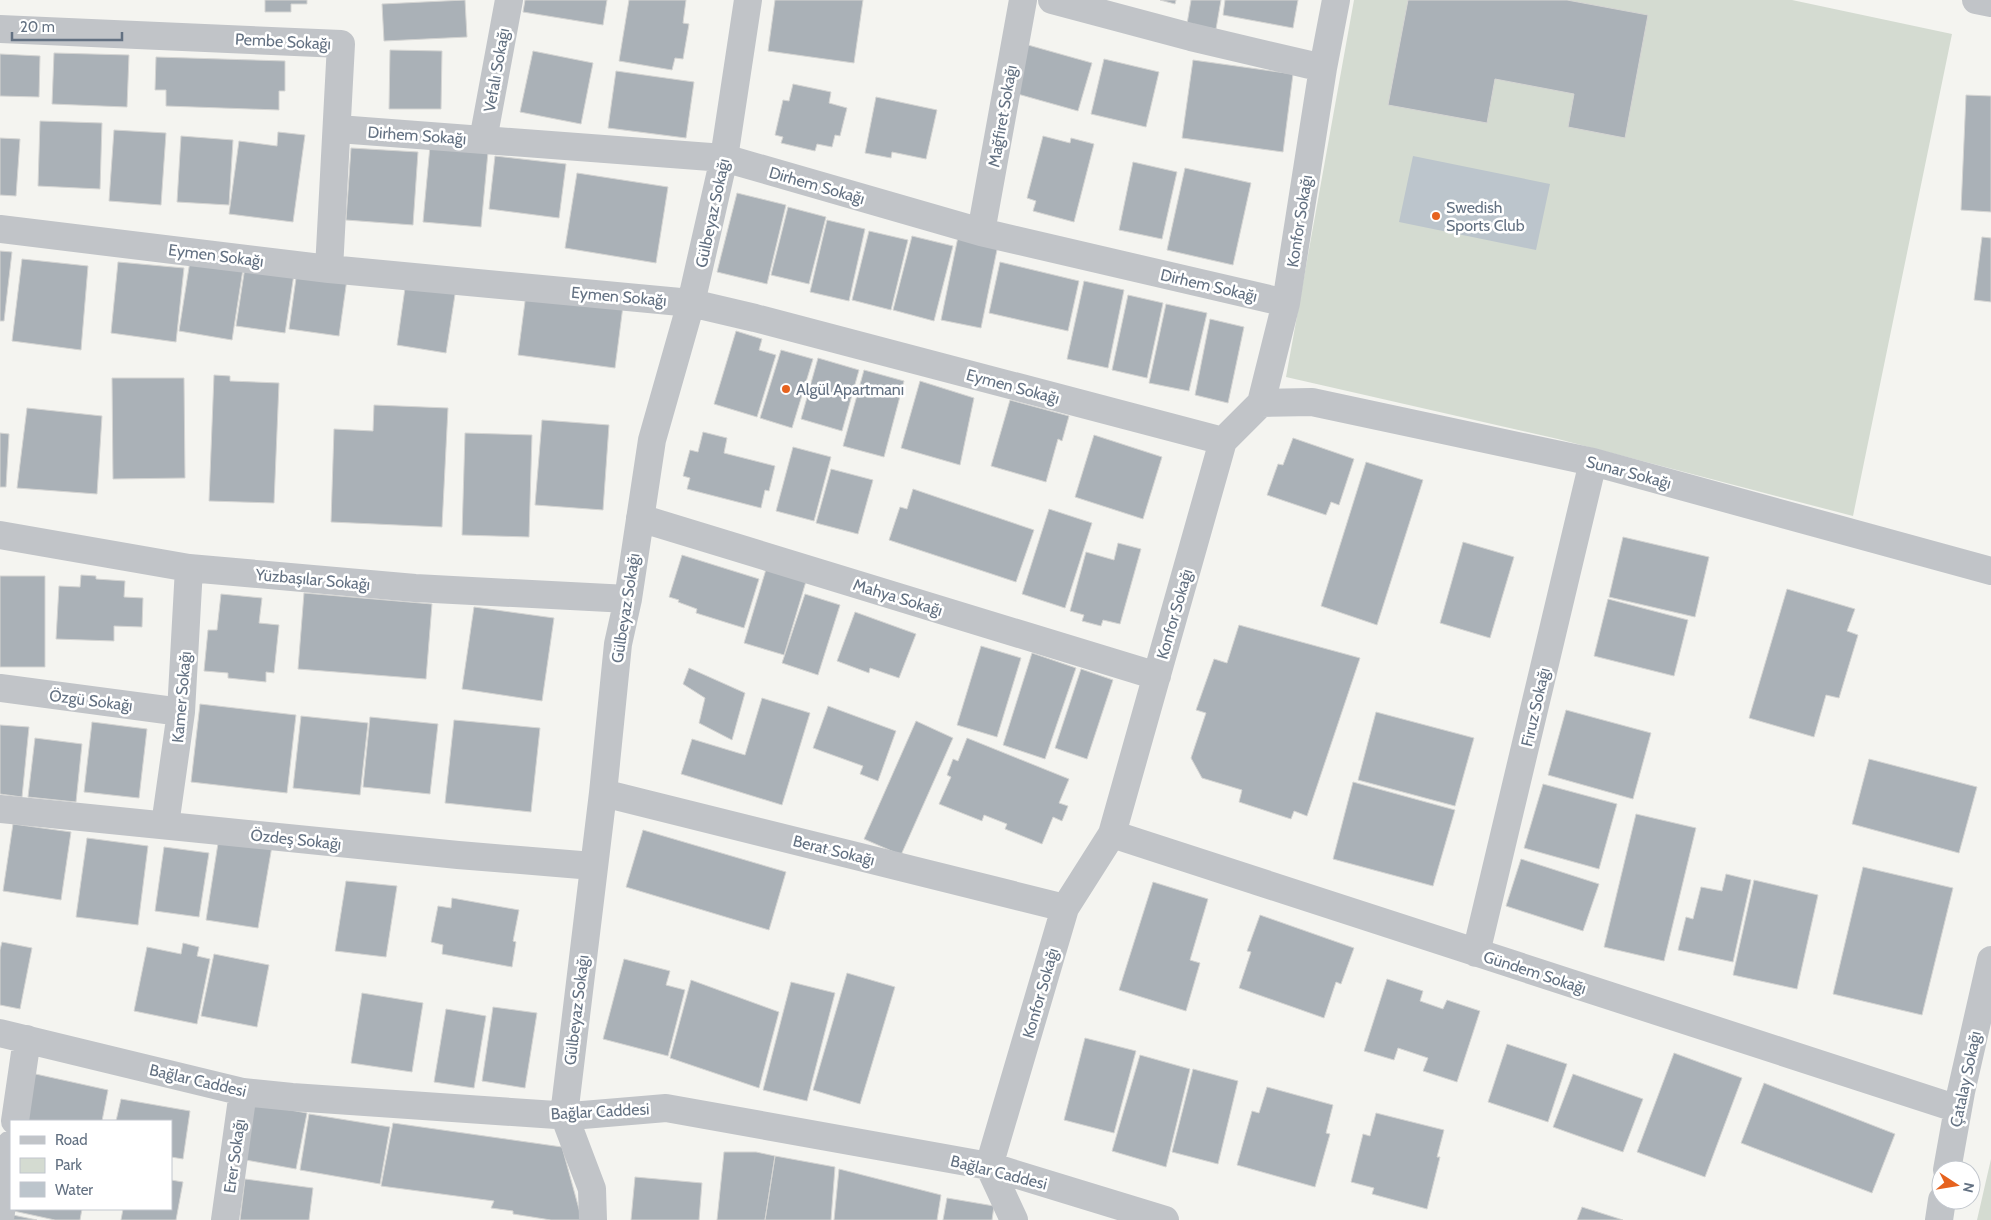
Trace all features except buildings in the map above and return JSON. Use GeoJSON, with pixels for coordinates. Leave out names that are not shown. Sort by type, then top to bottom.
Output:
{"type":"FeatureCollection","features":[{"type":"Feature","properties":{"kind":"street","name":"Vefalı Sokağı"},"geometry":{"type":"LineString","coordinates":[[483,140],[508,0]]}},
{"type":"Feature","properties":{"kind":"street","name":"Gülbeyaz Sokağı"},"geometry":{"type":"LineString","coordinates":[[594,1220],[592,1189],[564,1115],[603,793],[618,644],[628,599],[652,440],[692,303],[724,158],[748,0]]}},
{"type":"Feature","properties":{"kind":"street","name":"Mağfiret Sokağı"},"geometry":{"type":"LineString","coordinates":[[981,232],[1022,0]]}},
{"type":"Feature","properties":{"kind":"street"},"geometry":{"type":"LineString","coordinates":[[1052,0],[1191,37],[1323,68]]}},
{"type":"Feature","properties":{"kind":"street","name":"Konfor Sokağı"},"geometry":{"type":"LineString","coordinates":[[1261,404],[1286,304],[1323,68],[1336,0]]}},
{"type":"Feature","properties":{"kind":"street"},"geometry":{"type":"LineString","coordinates":[[1976,0],[1991,3]]}},
{"type":"Feature","properties":{"kind":"street","name":"Pembe Sokağı"},"geometry":{"type":"LineString","coordinates":[[0,29],[341,44],[338,129],[329,269]]}},
{"type":"Feature","properties":{"kind":"street","name":"Dirhem Sokağı"},"geometry":{"type":"LineString","coordinates":[[338,129],[724,158],[981,232],[1286,304]]}},
{"type":"Feature","properties":{"kind":"street","name":"Eymen Sokağı"},"geometry":{"type":"LineString","coordinates":[[0,229],[329,269],[692,303],[756,318],[1223,441]]}},
{"type":"Feature","properties":{"kind":"street","name":"Sunar Sokağı"},"geometry":{"type":"LineString","coordinates":[[1261,404],[1312,402],[1593,462],[1991,571]]}},
{"type":"Feature","properties":{"kind":"street"},"geometry":{"type":"LineString","coordinates":[[1223,441],[1261,404]]}},
{"type":"Feature","properties":{"kind":"street","name":"Konfor Sokağı"},"geometry":{"type":"LineString","coordinates":[[989,1166],[1065,908],[1112,834],[1223,441]]}},
{"type":"Feature","properties":{"kind":"street","name":"Firuz Sokağı"},"geometry":{"type":"LineString","coordinates":[[1476,953],[1593,462]]}},
{"type":"Feature","properties":{"kind":"street","name":"Mahya Sokağı"},"geometry":{"type":"LineString","coordinates":[[640,518],[1157,676]]}},
{"type":"Feature","properties":{"kind":"street","name":"Yüzbaşılar Sokağı"},"geometry":{"type":"LineString","coordinates":[[0,536],[190,568],[415,588],[628,599]]}},
{"type":"Feature","properties":{"kind":"street","name":"Kamer Sokağı"},"geometry":{"type":"LineString","coordinates":[[165,825],[181,712],[190,568]]}},
{"type":"Feature","properties":{"kind":"street","name":"Özgü Sokağı"},"geometry":{"type":"LineString","coordinates":[[0,688],[181,712]]}},
{"type":"Feature","properties":{"kind":"street","name":"Berat Sokağı"},"geometry":{"type":"LineString","coordinates":[[603,793],[1065,908]]}},
{"type":"Feature","properties":{"kind":"street","name":"Özdeş Sokağı"},"geometry":{"type":"LineString","coordinates":[[0,809],[458,855],[593,866]]}},
{"type":"Feature","properties":{"kind":"street","name":"Gündem Sokağı"},"geometry":{"type":"LineString","coordinates":[[1112,834],[1958,1109]]}},
{"type":"Feature","properties":{"kind":"street","name":"Çatalay Sokağı"},"geometry":{"type":"LineString","coordinates":[[1949,1160],[1958,1109],[1991,960]]}},
{"type":"Feature","properties":{"kind":"street","name":"Bağlar Caddesi"},"geometry":{"type":"LineString","coordinates":[[0,1033],[243,1092],[564,1115],[666,1108],[989,1166],[1165,1220]]}},
{"type":"Feature","properties":{"kind":"street"},"geometry":{"type":"LineString","coordinates":[[15,1120],[27,1040]]}},
{"type":"Feature","properties":{"kind":"street","name":"Erer Sokağı"},"geometry":{"type":"LineString","coordinates":[[225,1220],[243,1092]]}},
{"type":"Feature","properties":{"kind":"street"},"geometry":{"type":"LineString","coordinates":[[0,1219],[10,1151]]}},
{"type":"Feature","properties":{"kind":"street"},"geometry":{"type":"LineString","coordinates":[[989,1166],[1014,1220]]}},
{"type":"Feature","properties":{"kind":"green space"},"geometry":{"type":"Polygon","coordinates":[[[1354,0],[1792,0],[1952,34],[1853,516],[1558,439],[1286,377],[1354,0]]]}},
{"type":"Feature","properties":{"kind":"green space"},"geometry":{"type":"Polygon","coordinates":[[[1991,1159],[1991,1220],[1977,1220],[1979,1210],[1981,1210],[1991,1159]]]}},
{"type":"Feature","properties":{"kind":"water"},"geometry":{"type":"Polygon","coordinates":[[[1413,156],[1550,184],[1536,250],[1399,222],[1413,156]]]}},
{"type":"Feature","properties":{"kind":"place","name":"Swedish Sports Club"},"geometry":{"type":"Point","coordinates":[1436,216]}},
{"type":"Feature","properties":{"kind":"place","name":"Algül Apartmanı"},"geometry":{"type":"Point","coordinates":[786,389]}}]}
